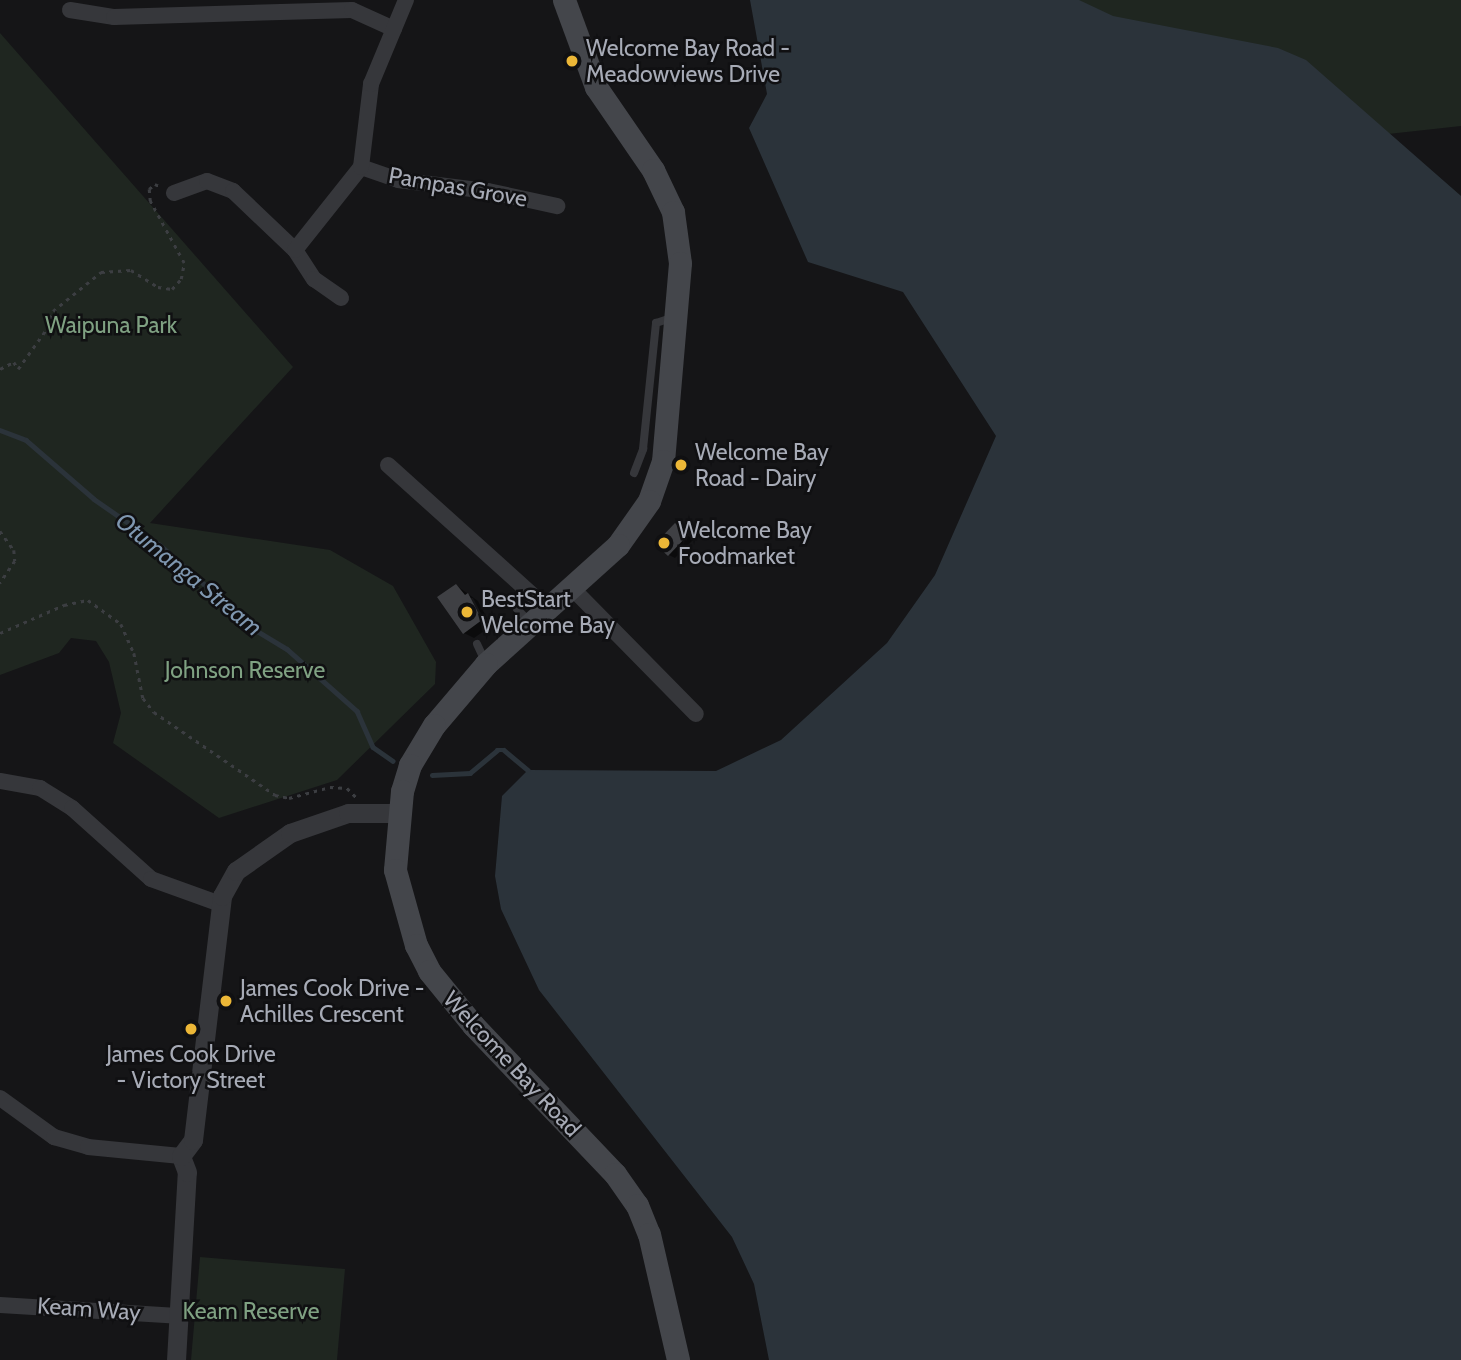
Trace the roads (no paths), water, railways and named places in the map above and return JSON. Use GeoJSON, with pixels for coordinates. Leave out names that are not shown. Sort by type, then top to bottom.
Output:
{"type":"FeatureCollection","features":[{"type":"Feature","properties":{"kind":"main road","name":"Welcome Bay Road"},"geometry":{"type":"LineString","coordinates":[[564,0],[596,86],[669,200],[680,263],[678,318],[663,461],[649,501],[618,545],[571,587],[482,654],[434,725],[410,765],[397,813],[395,870],[416,945],[429,971],[473,1025],[615,1174],[637,1205],[649,1234],[678,1360]]}},
{"type":"Feature","properties":{"kind":"street"},"geometry":{"type":"LineString","coordinates":[[295,250],[361,167],[371,84],[406,0]]}},
{"type":"Feature","properties":{"kind":"street"},"geometry":{"type":"LineString","coordinates":[[70,10],[114,17],[352,10],[394,29]]}},
{"type":"Feature","properties":{"kind":"street","name":"Pampas Grove"},"geometry":{"type":"LineString","coordinates":[[361,167],[398,180],[478,189],[557,206]]}},
{"type":"Feature","properties":{"kind":"street"},"geometry":{"type":"LineString","coordinates":[[174,193],[198,182],[216,182],[233,191],[295,250],[314,279],[341,298]]}},
{"type":"Feature","properties":{"kind":"street"},"geometry":{"type":"LineString","coordinates":[[388,465],[532,614]]}},
{"type":"Feature","properties":{"kind":"street"},"geometry":{"type":"LineString","coordinates":[[571,587],[696,714]]}},
{"type":"Feature","properties":{"kind":"street"},"geometry":{"type":"LineString","coordinates":[[0,781],[40,788],[72,808],[151,878],[220,904]]}},
{"type":"Feature","properties":{"kind":"street"},"geometry":{"type":"LineString","coordinates":[[181,1156],[193,1140],[220,904],[236,871],[272,843],[335,816],[372,812],[397,813]]}},
{"type":"Feature","properties":{"kind":"street"},"geometry":{"type":"LineString","coordinates":[[0,1098],[54,1137],[88,1147],[181,1156]]}},
{"type":"Feature","properties":{"kind":"street"},"geometry":{"type":"LineString","coordinates":[[176,1360],[187,1172],[181,1156]]}},
{"type":"Feature","properties":{"kind":"street","name":"Keam Way"},"geometry":{"type":"LineString","coordinates":[[0,1305],[178,1316]]}},
{"type":"Feature","properties":{"kind":"lane"},"geometry":{"type":"LineString","coordinates":[[634,473],[643,449],[656,323],[678,318]]}},
{"type":"Feature","properties":{"kind":"waterway","name":"Otumanga Stream"},"geometry":{"type":"LineString","coordinates":[[0,430],[26,440],[94,499],[160,545],[257,631],[287,649],[357,711],[373,747],[393,761]]}},
{"type":"Feature","properties":{"kind":"waterway","name":"Otumanga Stream"},"geometry":{"type":"LineString","coordinates":[[432,775],[470,773],[497,750],[504,750],[528,770]]}},
{"type":"Feature","properties":{"kind":"place","name":"Welcome Bay Road - Meadowviews Drive"},"geometry":{"type":"Point","coordinates":[572,61]}},
{"type":"Feature","properties":{"kind":"place","name":"Welcome Bay Road - Dairy"},"geometry":{"type":"Point","coordinates":[681,465]}},
{"type":"Feature","properties":{"kind":"place","name":"Welcome Bay Foodmarket"},"geometry":{"type":"Point","coordinates":[664,543]}},
{"type":"Feature","properties":{"kind":"place","name":"BestStart Welcome Bay"},"geometry":{"type":"Point","coordinates":[467,612]}},
{"type":"Feature","properties":{"kind":"place","name":"James Cook Drive - Achilles Crescent"},"geometry":{"type":"Point","coordinates":[226,1001]}},
{"type":"Feature","properties":{"kind":"place","name":"James Cook Drive - Victory Street"},"geometry":{"type":"Point","coordinates":[191,1029]}},
{"type":"Feature","properties":{"kind":"park label","name":"Waipuna Park"},"geometry":{"type":"Point","coordinates":[111,325]}},
{"type":"Feature","properties":{"kind":"park label","name":"Johnson Reserve"},"geometry":{"type":"Point","coordinates":[245,670]}},
{"type":"Feature","properties":{"kind":"park label","name":"Keam Reserve"},"geometry":{"type":"Point","coordinates":[251,1311]}}]}
